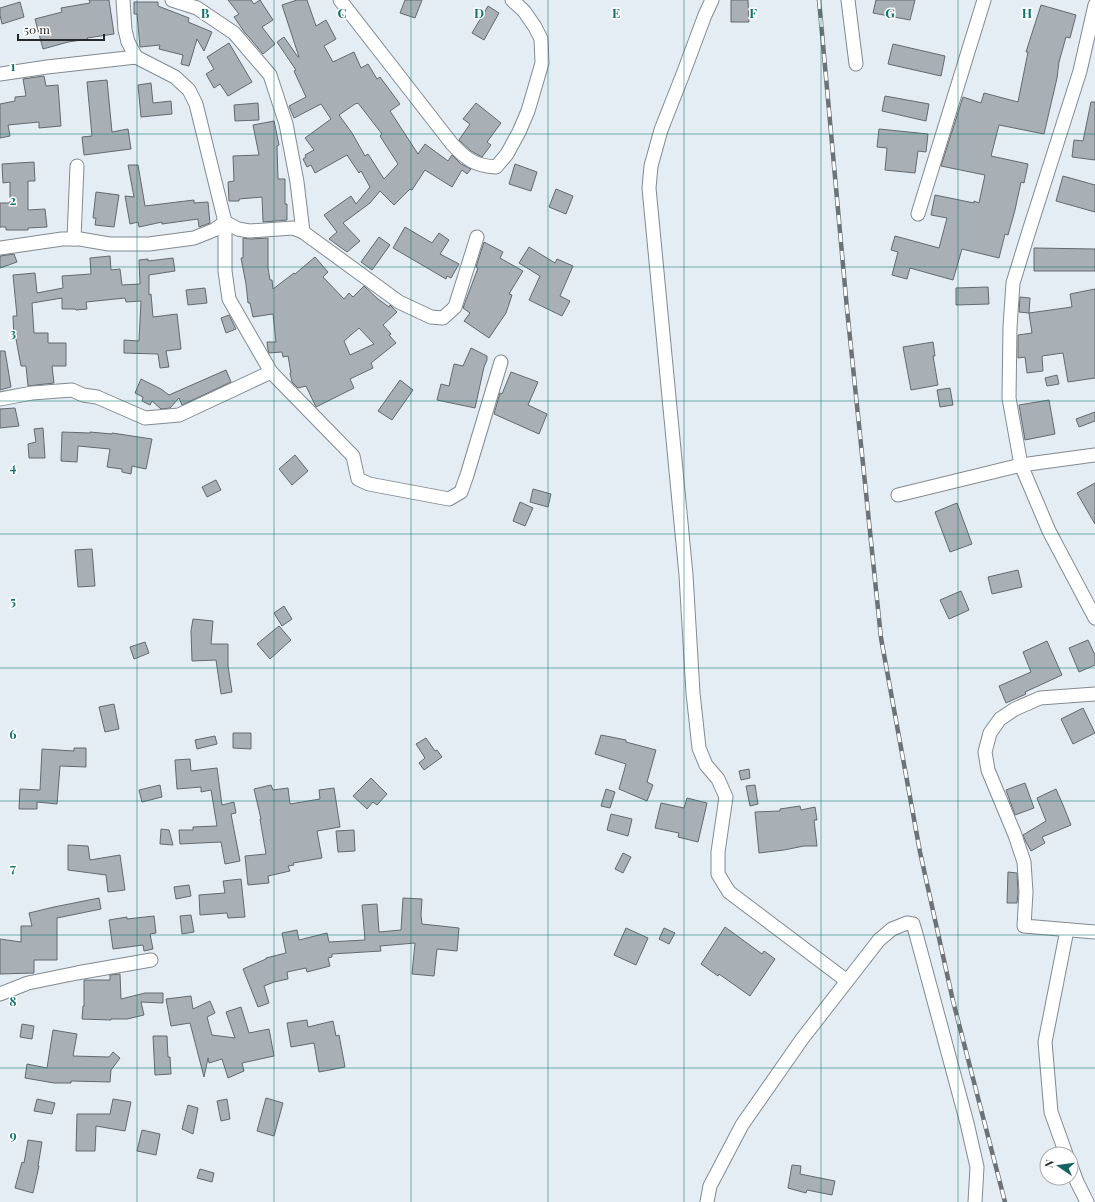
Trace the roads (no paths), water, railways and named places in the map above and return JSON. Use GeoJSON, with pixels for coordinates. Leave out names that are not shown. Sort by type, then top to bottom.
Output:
{"type":"FeatureCollection","features":[{"type":"Feature","properties":{"kind":"street"},"geometry":{"type":"LineString","coordinates":[[123,0],[125,30],[128,42],[136,57]]}},
{"type":"Feature","properties":{"kind":"street"},"geometry":{"type":"LineString","coordinates":[[172,0],[197,8],[234,33],[270,76],[286,124],[297,182],[303,232]]}},
{"type":"Feature","properties":{"kind":"street"},"geometry":{"type":"LineString","coordinates":[[340,0],[462,155],[473,163],[496,167],[507,154],[519,132],[528,111],[542,63],[541,39],[524,11],[512,0]]}},
{"type":"Feature","properties":{"kind":"street"},"geometry":{"type":"LineString","coordinates":[[712,0],[661,130],[651,166],[650,188],[686,575],[693,694],[698,748],[706,765],[718,779],[726,796],[718,852],[718,874],[729,892],[847,981]]}},
{"type":"Feature","properties":{"kind":"street"},"geometry":{"type":"LineString","coordinates":[[848,0],[856,64]]}},
{"type":"Feature","properties":{"kind":"street"},"geometry":{"type":"LineString","coordinates":[[918,214],[984,0]]}},
{"type":"Feature","properties":{"kind":"street"},"geometry":{"type":"LineString","coordinates":[[1095,5],[1080,71],[1014,283],[1010,327],[1009,398],[1021,465],[1049,531],[1095,618]]}},
{"type":"Feature","properties":{"kind":"street"},"geometry":{"type":"LineString","coordinates":[[0,74],[47,66],[136,57],[175,77],[189,90],[196,104],[225,222],[225,271],[229,299],[270,372],[353,456],[358,479],[369,484],[449,499],[461,492],[501,362]]}},
{"type":"Feature","properties":{"kind":"street"},"geometry":{"type":"LineString","coordinates":[[74,238],[77,166]]}},
{"type":"Feature","properties":{"kind":"street"},"geometry":{"type":"LineString","coordinates":[[225,222],[238,230],[248,232],[293,228],[303,232],[399,302],[431,317],[443,318],[454,307],[477,237]]}},
{"type":"Feature","properties":{"kind":"street"},"geometry":{"type":"LineString","coordinates":[[0,248],[74,238],[109,244],[150,244],[194,238],[214,230],[225,222]]}},
{"type":"Feature","properties":{"kind":"street"},"geometry":{"type":"LineString","coordinates":[[0,399],[32,393],[72,390],[83,395],[97,398],[145,418],[179,415],[270,372]]}},
{"type":"Feature","properties":{"kind":"street"},"geometry":{"type":"LineString","coordinates":[[898,496],[1021,465],[1095,455]]}},
{"type":"Feature","properties":{"kind":"street"},"geometry":{"type":"LineString","coordinates":[[1095,694],[1040,698],[1015,709],[1000,719],[990,733],[985,752],[988,770],[1015,835],[1024,862],[1026,892],[1024,926],[1095,932]]}},
{"type":"Feature","properties":{"kind":"street"},"geometry":{"type":"LineString","coordinates":[[707,1202],[710,1186],[742,1125],[802,1039],[879,940],[892,929],[907,923],[913,924],[969,1130],[977,1167],[975,1202]]}},
{"type":"Feature","properties":{"kind":"street"},"geometry":{"type":"LineString","coordinates":[[1063,1146],[1051,1112],[1045,1042],[1067,930]]}},
{"type":"Feature","properties":{"kind":"street"},"geometry":{"type":"LineString","coordinates":[[0,994],[28,983],[151,960]]}},
{"type":"Feature","properties":{"kind":"street"},"geometry":{"type":"LineString","coordinates":[[1079,1186],[1087,1202]]}},
{"type":"Feature","properties":{"kind":"railway"},"geometry":{"type":"LineString","coordinates":[[819,0],[847,309],[881,638],[920,852],[953,1001],[1005,1202]]}}]}
